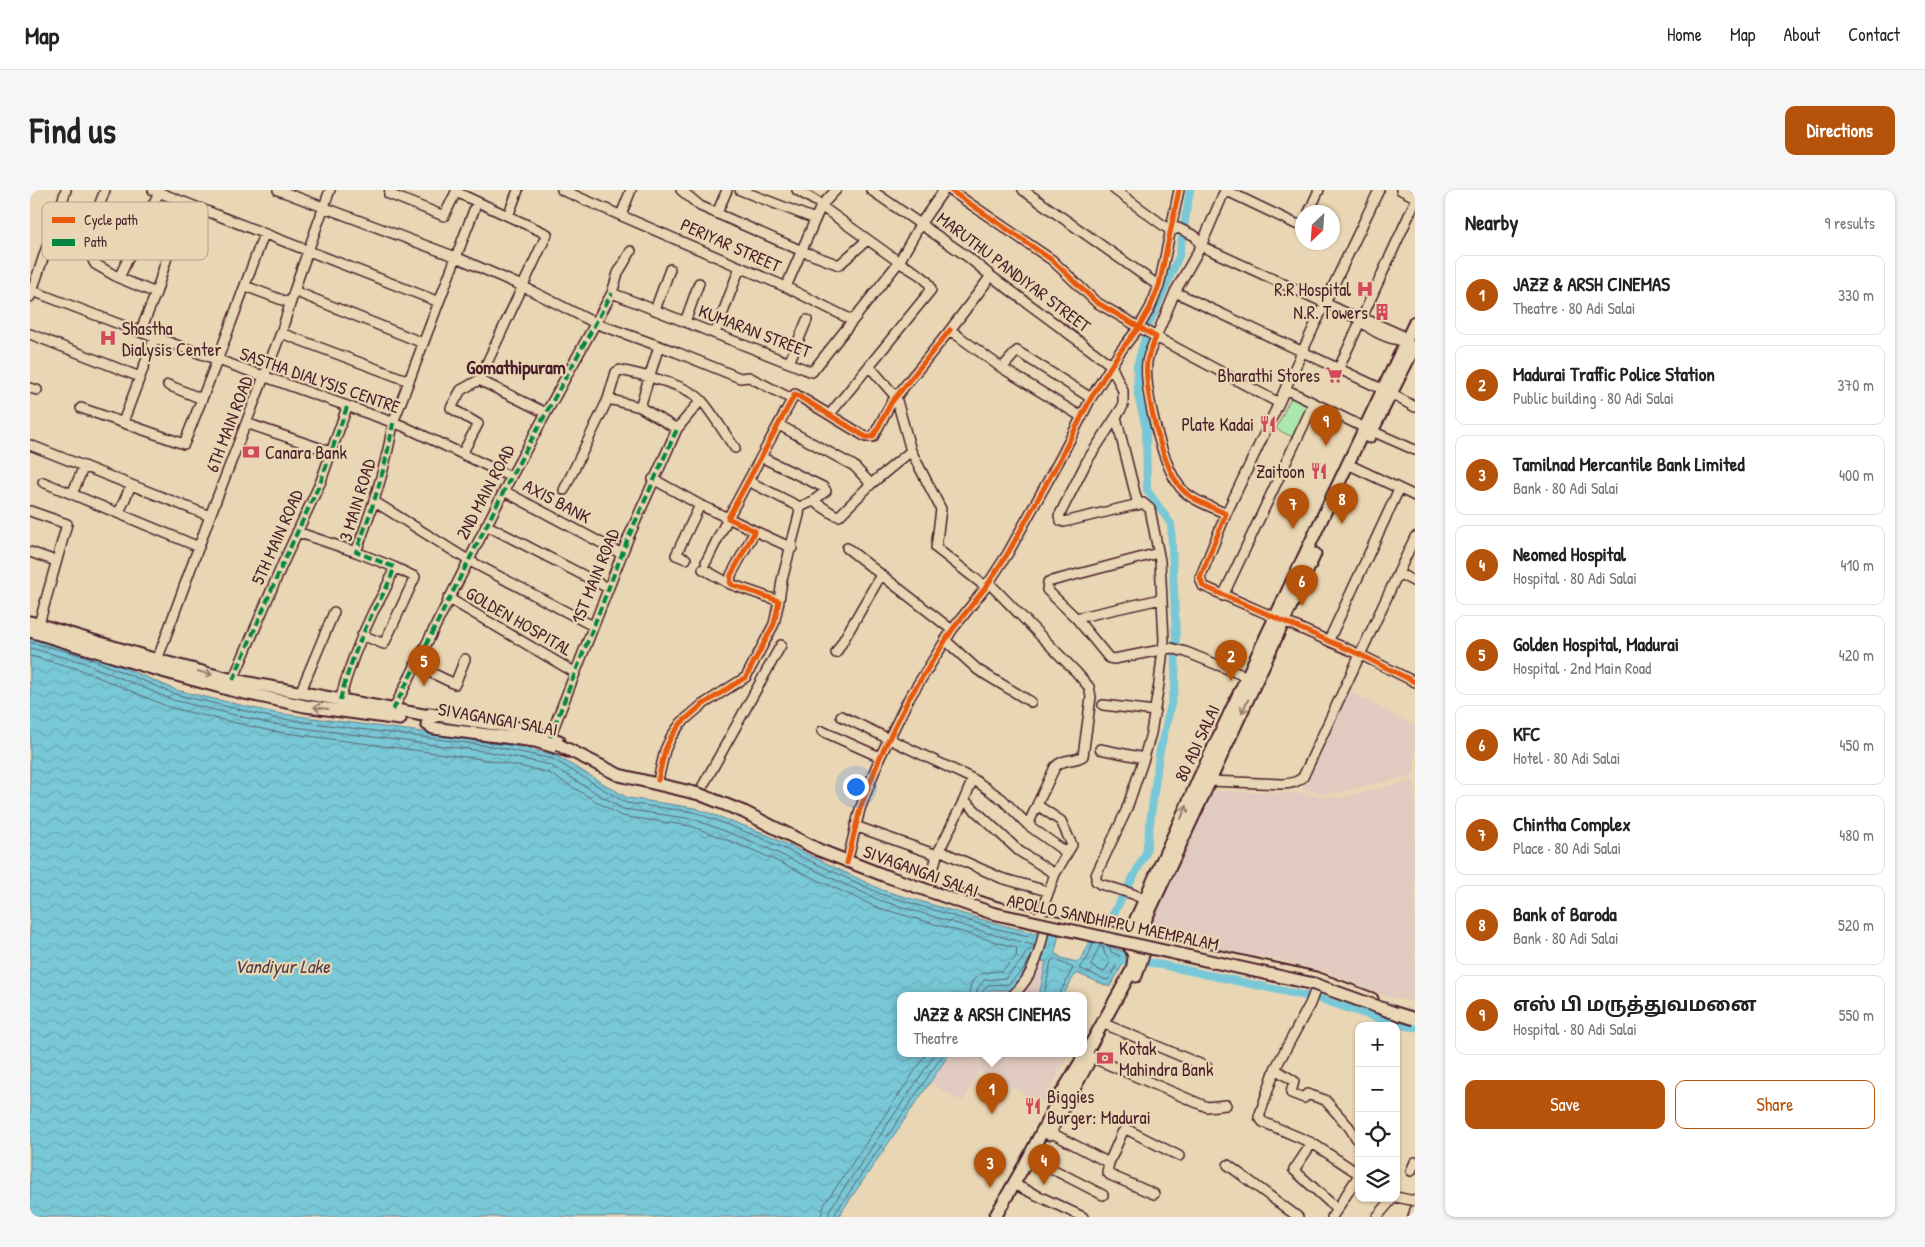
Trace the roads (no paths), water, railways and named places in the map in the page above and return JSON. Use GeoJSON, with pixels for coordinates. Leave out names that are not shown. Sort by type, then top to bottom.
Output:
{"type":"FeatureCollection","features":[{"type":"Feature","properties":{"kind":"main road","name":"80 ADI SALAI"},"geometry":{"type":"LineString","coordinates":[[1122,939],[1145,900],[1252,679],[1369,429],[1412,344],[1415,322]]}},
{"type":"Feature","properties":{"kind":"main road","name":"80 ADI SALAI"},"geometry":{"type":"LineString","coordinates":[[1280,619],[1354,468],[1369,429]]}},
{"type":"Feature","properties":{"kind":"main road","name":"SIVAGANGAI SALAI"},"geometry":{"type":"LineString","coordinates":[[33,626],[231,690],[305,706],[427,720],[556,742],[620,771],[700,791],[745,809],[848,860],[1043,922]]}},
{"type":"Feature","properties":{"kind":"main road","name":"SIVAGANGAI SALAI"},"geometry":{"type":"LineString","coordinates":[[156,665],[393,710],[427,720],[433,728],[535,741],[561,748],[619,776],[698,796],[743,813],[786,836],[992,915],[1043,922],[1122,939],[1135,935],[1141,951]]}},
{"type":"Feature","properties":{"kind":"main road","name":"APOLLO SANDHIPPU MAEMPALAM"},"geometry":{"type":"LineString","coordinates":[[556,742],[619,775],[699,794],[744,812],[820,850],[883,875],[992,913],[1314,984],[1378,1008],[1415,1016]]}},
{"type":"Feature","properties":{"kind":"main road","name":"80 ADI SALAI"},"geometry":{"type":"LineString","coordinates":[[995,1217],[1017,1185],[1032,1158],[1047,1130],[1061,1094],[1089,1055],[1135,971],[1141,951],[1143,925],[1204,778]]}},
{"type":"Feature","properties":{"kind":"main road"},"geometry":{"type":"LineString","coordinates":[[1122,939],[1134,951],[1141,951]]}},
{"type":"Feature","properties":{"kind":"main road","name":"SIVAGANGAI SALAI"},"geometry":{"type":"LineString","coordinates":[[1141,951],[1316,978],[1415,1016]]}},
{"type":"Feature","properties":{"kind":"main road","name":"SIVAGANGAI SALAI"},"geometry":{"type":"LineString","coordinates":[[1141,951],[1315,990],[1415,1023]]}},
{"type":"Feature","properties":{"kind":"main road","name":"80 ADI SALAI"},"geometry":{"type":"LineString","coordinates":[[1004,1217],[1017,1185]]}},
{"type":"Feature","properties":{"kind":"street"},"geometry":{"type":"LineString","coordinates":[[62,202],[66,190]]}},
{"type":"Feature","properties":{"kind":"street"},"geometry":{"type":"LineString","coordinates":[[101,202],[105,190]]}},
{"type":"Feature","properties":{"kind":"street"},"geometry":{"type":"LineString","coordinates":[[278,190],[456,257],[522,286],[595,323],[740,378],[749,376],[792,399]]}},
{"type":"Feature","properties":{"kind":"street","name":"6TH MAIN ROAD"},"geometry":{"type":"LineString","coordinates":[[156,665],[210,516],[281,333],[330,190]]}},
{"type":"Feature","properties":{"kind":"street"},"geometry":{"type":"LineString","coordinates":[[390,190],[389,194],[444,216],[456,191],[547,234],[479,380],[460,390],[451,408],[478,424],[462,454]]}},
{"type":"Feature","properties":{"kind":"street"},"geometry":{"type":"LineString","coordinates":[[508,216],[518,190]]}},
{"type":"Feature","properties":{"kind":"street","name":"PERIYAR STREET"},"geometry":{"type":"LineString","coordinates":[[562,190],[740,267],[852,320]]}},
{"type":"Feature","properties":{"kind":"street"},"geometry":{"type":"LineString","coordinates":[[621,215],[631,190]]}},
{"type":"Feature","properties":{"kind":"street"},"geometry":{"type":"LineString","coordinates":[[681,190],[700,206],[802,251],[839,265],[866,240]]}},
{"type":"Feature","properties":{"kind":"street"},"geometry":{"type":"LineString","coordinates":[[717,213],[727,190]]}},
{"type":"Feature","properties":{"kind":"street"},"geometry":{"type":"LineString","coordinates":[[740,190],[815,220]]}},
{"type":"Feature","properties":{"kind":"street"},"geometry":{"type":"LineString","coordinates":[[797,190],[821,205],[866,240],[928,281],[931,290],[830,414]]}},
{"type":"Feature","properties":{"kind":"street","name":"PERIYAR STREET"},"geometry":{"type":"LineString","coordinates":[[786,288],[821,205],[836,190]]}},
{"type":"Feature","properties":{"kind":"street","name":"MARUTHU PANDIYAR STREET"},"geometry":{"type":"LineString","coordinates":[[871,190],[968,257],[1111,364]]}},
{"type":"Feature","properties":{"kind":"street"},"geometry":{"type":"LineString","coordinates":[[899,262],[921,223],[944,190]]}},
{"type":"Feature","properties":{"kind":"street"},"geometry":{"type":"LineString","coordinates":[[950,190],[1052,260],[1096,302],[1154,336],[1279,402]]}},
{"type":"Feature","properties":{"kind":"street"},"geometry":{"type":"LineString","coordinates":[[1024,190],[1159,286]]}},
{"type":"Feature","properties":{"kind":"street"},"geometry":{"type":"LineString","coordinates":[[1115,190],[1175,229],[1194,236],[1201,246],[1361,320],[1370,320],[1399,334],[1412,344]]}},
{"type":"Feature","properties":{"kind":"street"},"geometry":{"type":"LineString","coordinates":[[848,860],[860,809],[880,757],[908,700],[945,640],[987,585],[1008,553],[1111,364],[1141,328],[1159,286],[1175,229],[1179,190]]}},
{"type":"Feature","properties":{"kind":"street"},"geometry":{"type":"LineString","coordinates":[[1226,514],[1193,497],[1180,487],[1162,451],[1147,384],[1147,361],[1154,336],[1175,292],[1201,246],[1225,190],[1295,224]]}},
{"type":"Feature","properties":{"kind":"street"},"geometry":{"type":"LineString","coordinates":[[1312,205],[1320,190]]}},
{"type":"Feature","properties":{"kind":"street"},"geometry":{"type":"LineString","coordinates":[[1379,190],[1226,514],[1200,578],[1203,586],[1223,596],[1329,640],[1415,682]]}},
{"type":"Feature","properties":{"kind":"street"},"geometry":{"type":"LineString","coordinates":[[1401,190],[1415,196]]}},
{"type":"Feature","properties":{"kind":"street"},"geometry":{"type":"LineString","coordinates":[[156,191],[184,202]]}},
{"type":"Feature","properties":{"kind":"street","name":"3 MAIN ROAD"},"geometry":{"type":"LineString","coordinates":[[362,635],[384,644],[415,577],[356,552],[375,502],[390,445],[393,423],[477,202]]}},
{"type":"Feature","properties":{"kind":"street"},"geometry":{"type":"LineString","coordinates":[[1338,370],[1415,202]]}},
{"type":"Feature","properties":{"kind":"street"},"geometry":{"type":"LineString","coordinates":[[208,212],[439,302]]}},
{"type":"Feature","properties":{"kind":"street"},"geometry":{"type":"LineString","coordinates":[[81,408],[184,444],[218,360],[264,234]]}},
{"type":"Feature","properties":{"kind":"street","name":"2ND MAIN ROAD"},"geometry":{"type":"LineString","coordinates":[[393,710],[448,598],[511,477],[612,293],[618,273],[631,251]]}},
{"type":"Feature","properties":{"kind":"street"},"geometry":{"type":"LineString","coordinates":[[31,292],[42,260]]}},
{"type":"Feature","properties":{"kind":"street"},"geometry":{"type":"LineString","coordinates":[[93,260],[94,264],[119,278],[156,293]]}},
{"type":"Feature","properties":{"kind":"street"},"geometry":{"type":"LineString","coordinates":[[119,278],[127,260]]}},
{"type":"Feature","properties":{"kind":"street"},"geometry":{"type":"LineString","coordinates":[[140,332],[156,293],[166,260]]}},
{"type":"Feature","properties":{"kind":"street","name":"KUMARAN STREET"},"geometry":{"type":"LineString","coordinates":[[612,293],[812,372],[899,262]]}},
{"type":"Feature","properties":{"kind":"street"},"geometry":{"type":"LineString","coordinates":[[715,334],[740,267]]}},
{"type":"Feature","properties":{"kind":"street"},"geometry":{"type":"LineString","coordinates":[[655,310],[670,269]]}},
{"type":"Feature","properties":{"kind":"street"},"geometry":{"type":"LineString","coordinates":[[779,601],[730,584],[705,566],[728,518],[780,425],[795,394],[866,437],[873,437],[896,397],[991,276]]}},
{"type":"Feature","properties":{"kind":"street"},"geometry":{"type":"LineString","coordinates":[[685,322],[698,283]]}},
{"type":"Feature","properties":{"kind":"street"},"geometry":{"type":"LineString","coordinates":[[245,286],[290,303]]}},
{"type":"Feature","properties":{"kind":"street","name":"SASTHA DIALYSIS CENTRE"},"geometry":{"type":"LineString","coordinates":[[31,292],[264,378],[393,423],[511,477]]}},
{"type":"Feature","properties":{"kind":"street"},"geometry":{"type":"LineString","coordinates":[[294,292],[423,343]]}},
{"type":"Feature","properties":{"kind":"street"},"geometry":{"type":"LineString","coordinates":[[1175,292],[1388,392],[1415,407]]}},
{"type":"Feature","properties":{"kind":"street"},"geometry":{"type":"LineString","coordinates":[[789,363],[807,320]]}},
{"type":"Feature","properties":{"kind":"street"},"geometry":{"type":"LineString","coordinates":[[950,330],[1002,368],[1082,416]]}},
{"type":"Feature","properties":{"kind":"street"},"geometry":{"type":"LineString","coordinates":[[281,333],[409,381]]}},
{"type":"Feature","properties":{"kind":"street"},"geometry":{"type":"LineString","coordinates":[[30,334],[140,376]]}},
{"type":"Feature","properties":{"kind":"street"},"geometry":{"type":"LineString","coordinates":[[123,422],[154,337]]}},
{"type":"Feature","properties":{"kind":"street"},"geometry":{"type":"LineString","coordinates":[[640,407],[659,346]]}},
{"type":"Feature","properties":{"kind":"street"},"geometry":{"type":"LineString","coordinates":[[1002,368],[1017,351],[1091,398]]}},
{"type":"Feature","properties":{"kind":"street"},"geometry":{"type":"LineString","coordinates":[[1111,364],[1124,397],[1123,406],[1087,461],[1059,516],[1060,520],[1064,522],[1143,504],[1150,509],[1158,553],[1168,648],[1144,758],[1126,812],[1096,875],[1096,881],[1100,884],[1133,894],[1145,900]]}},
{"type":"Feature","properties":{"kind":"street"},"geometry":{"type":"LineString","coordinates":[[869,366],[896,397],[911,451],[942,509],[936,548],[987,585],[1077,673],[1088,687],[1091,697],[1083,756],[1078,759],[1060,762],[1055,767],[1028,825]]}},
{"type":"Feature","properties":{"kind":"street"},"geometry":{"type":"LineString","coordinates":[[564,490],[608,399],[618,371],[649,377],[686,390],[701,400],[735,448]]}},
{"type":"Feature","properties":{"kind":"street"},"geometry":{"type":"LineString","coordinates":[[479,380],[546,413]]}},
{"type":"Feature","properties":{"kind":"street"},"geometry":{"type":"LineString","coordinates":[[168,385],[202,399]]}},
{"type":"Feature","properties":{"kind":"street"},"geometry":{"type":"LineString","coordinates":[[1285,389],[1415,450]]}},
{"type":"Feature","properties":{"kind":"street"},"geometry":{"type":"LineString","coordinates":[[608,399],[640,407],[677,429]]}},
{"type":"Feature","properties":{"kind":"street","name":"1ST MAIN ROAD"},"geometry":{"type":"LineString","coordinates":[[556,742],[574,672],[653,479],[677,429],[701,400]]}},
{"type":"Feature","properties":{"kind":"street"},"geometry":{"type":"LineString","coordinates":[[1223,596],[1314,403]]}},
{"type":"Feature","properties":{"kind":"street","name":"5TH MAIN ROAD"},"geometry":{"type":"LineString","coordinates":[[233,680],[321,480],[346,407]]}},
{"type":"Feature","properties":{"kind":"street"},"geometry":{"type":"LineString","coordinates":[[1116,417],[1138,505]]}},
{"type":"Feature","properties":{"kind":"street"},"geometry":{"type":"LineString","coordinates":[[246,423],[331,452]]}},
{"type":"Feature","properties":{"kind":"street"},"geometry":{"type":"LineString","coordinates":[[780,425],[854,466],[871,484]]}},
{"type":"Feature","properties":{"kind":"street"},"geometry":{"type":"LineString","coordinates":[[30,445],[210,516]]}},
{"type":"Feature","properties":{"kind":"street"},"geometry":{"type":"LineString","coordinates":[[813,501],[839,516],[871,484],[911,451]]}},
{"type":"Feature","properties":{"kind":"street"},"geometry":{"type":"LineString","coordinates":[[761,457],[823,487],[826,491],[813,501],[800,507]]}},
{"type":"Feature","properties":{"kind":"street"},"geometry":{"type":"LineString","coordinates":[[72,494],[84,466]]}},
{"type":"Feature","properties":{"kind":"street"},"geometry":{"type":"LineString","coordinates":[[1354,468],[1415,496]]}},
{"type":"Feature","properties":{"kind":"street"},"geometry":{"type":"LineString","coordinates":[[653,479],[700,505],[792,548]]}},
{"type":"Feature","properties":{"kind":"street"},"geometry":{"type":"LineString","coordinates":[[748,481],[800,507]]}},
{"type":"Feature","properties":{"kind":"street"},"geometry":{"type":"LineString","coordinates":[[43,482],[199,547]]}},
{"type":"Feature","properties":{"kind":"street"},"geometry":{"type":"LineString","coordinates":[[119,513],[131,484]]}},
{"type":"Feature","properties":{"kind":"street"},"geometry":{"type":"LineString","coordinates":[[1329,640],[1399,489]]}},
{"type":"Feature","properties":{"kind":"street","name":"AXIS BANK"},"geometry":{"type":"LineString","coordinates":[[504,491],[622,554]]}},
{"type":"Feature","properties":{"kind":"street"},"geometry":{"type":"LineString","coordinates":[[375,502],[468,560],[593,626]]}},
{"type":"Feature","properties":{"kind":"street"},"geometry":{"type":"LineString","coordinates":[[686,559],[676,555],[700,505]]}},
{"type":"Feature","properties":{"kind":"street"},"geometry":{"type":"LineString","coordinates":[[658,780],[665,750],[681,723],[702,705],[746,677],[774,624],[782,580],[792,548],[800,507]]}},
{"type":"Feature","properties":{"kind":"street"},"geometry":{"type":"LineString","coordinates":[[30,511],[68,524],[33,626]]}},
{"type":"Feature","properties":{"kind":"street"},"geometry":{"type":"LineString","coordinates":[[486,525],[608,588]]}},
{"type":"Feature","properties":{"kind":"street"},"geometry":{"type":"LineString","coordinates":[[730,584],[731,576],[755,531]]}},
{"type":"Feature","properties":{"kind":"street"},"geometry":{"type":"LineString","coordinates":[[297,532],[356,552]]}},
{"type":"Feature","properties":{"kind":"street"},"geometry":{"type":"LineString","coordinates":[[1204,778],[1290,784],[1304,777],[1415,537]]}},
{"type":"Feature","properties":{"kind":"street"},"geometry":{"type":"LineString","coordinates":[[847,548],[952,630]]}},
{"type":"Feature","properties":{"kind":"street"},"geometry":{"type":"LineString","coordinates":[[30,552],[56,561]]}},
{"type":"Feature","properties":{"kind":"street"},"geometry":{"type":"LineString","coordinates":[[1158,553],[1048,582],[1047,590],[1076,618],[1109,658],[1114,659],[1168,648],[1186,652],[1252,679]]}},
{"type":"Feature","properties":{"kind":"street"},"geometry":{"type":"LineString","coordinates":[[340,700],[347,674],[362,635],[390,581],[394,567]]}},
{"type":"Feature","properties":{"kind":"street"},"geometry":{"type":"LineString","coordinates":[[1398,573],[1415,582]]}},
{"type":"Feature","properties":{"kind":"street"},"geometry":{"type":"LineString","coordinates":[[836,653],[881,575]]}},
{"type":"Feature","properties":{"kind":"street","name":"GOLDEN HOSPITAL"},"geometry":{"type":"LineString","coordinates":[[448,598],[574,672]]}},
{"type":"Feature","properties":{"kind":"street"},"geometry":{"type":"LineString","coordinates":[[1076,618],[1162,599]]}},
{"type":"Feature","properties":{"kind":"street"},"geometry":{"type":"LineString","coordinates":[[300,693],[334,612]]}},
{"type":"Feature","properties":{"kind":"street"},"geometry":{"type":"LineString","coordinates":[[945,640],[978,670],[1031,702]]}},
{"type":"Feature","properties":{"kind":"street"},"geometry":{"type":"LineString","coordinates":[[700,791],[781,645]]}},
{"type":"Feature","properties":{"kind":"street"},"geometry":{"type":"LineString","coordinates":[[415,665],[455,684],[466,660]]}},
{"type":"Feature","properties":{"kind":"street"},"geometry":{"type":"LineString","coordinates":[[1104,705],[1155,711]]}},
{"type":"Feature","properties":{"kind":"street"},"geometry":{"type":"LineString","coordinates":[[841,716],[973,779],[1002,799],[1028,825],[1067,853]]}},
{"type":"Feature","properties":{"kind":"street"},"geometry":{"type":"LineString","coordinates":[[822,731],[880,757]]}},
{"type":"Feature","properties":{"kind":"street"},"geometry":{"type":"LineString","coordinates":[[1100,749],[1144,758]]}},
{"type":"Feature","properties":{"kind":"street"},"geometry":{"type":"LineString","coordinates":[[929,886],[938,852],[973,779]]}},
{"type":"Feature","properties":{"kind":"street"},"geometry":{"type":"LineString","coordinates":[[964,800],[1019,850],[1055,874]]}},
{"type":"Feature","properties":{"kind":"street"},"geometry":{"type":"LineString","coordinates":[[1016,992],[1037,962],[1047,891],[1072,845],[1061,822],[1037,805]]}},
{"type":"Feature","properties":{"kind":"street"},"geometry":{"type":"LineString","coordinates":[[855,826],[938,852],[1001,878],[1047,891]]}},
{"type":"Feature","properties":{"kind":"street"},"geometry":{"type":"LineString","coordinates":[[1315,990],[1310,1004],[1275,1069],[1260,1113],[1260,1120],[1312,1143],[1355,1171]]}},
{"type":"Feature","properties":{"kind":"street"},"geometry":{"type":"LineString","coordinates":[[1105,1025],[1207,1067]]}},
{"type":"Feature","properties":{"kind":"street"},"geometry":{"type":"LineString","coordinates":[[1089,1055],[1207,1107],[1226,1105]]}},
{"type":"Feature","properties":{"kind":"street"},"geometry":{"type":"LineString","coordinates":[[1275,1069],[1294,1081],[1291,1093],[1304,1098],[1307,1094],[1325,1100],[1355,1136]]}},
{"type":"Feature","properties":{"kind":"street"},"geometry":{"type":"LineString","coordinates":[[1047,1130],[1109,1163]]}},
{"type":"Feature","properties":{"kind":"street"},"geometry":{"type":"LineString","coordinates":[[1154,1194],[1110,1175],[1108,1172],[1109,1163],[1122,1133],[1128,1130],[1179,1156]]}},
{"type":"Feature","properties":{"kind":"street"},"geometry":{"type":"LineString","coordinates":[[1312,1143],[1294,1170],[1338,1208]]}},
{"type":"Feature","properties":{"kind":"street"},"geometry":{"type":"LineString","coordinates":[[1032,1158],[1103,1195]]}},
{"type":"Feature","properties":{"kind":"street"},"geometry":{"type":"LineString","coordinates":[[1228,1165],[1297,1217]]}},
{"type":"Feature","properties":{"kind":"street"},"geometry":{"type":"LineString","coordinates":[[1332,1217],[1355,1180]]}},
{"type":"Feature","properties":{"kind":"street"},"geometry":{"type":"LineString","coordinates":[[1017,1185],[1083,1217]]}},
{"type":"Feature","properties":{"kind":"street"},"geometry":{"type":"LineString","coordinates":[[1400,1198],[1415,1201]]}},
{"type":"Feature","properties":{"kind":"street"},"geometry":{"type":"LineString","coordinates":[[1377,1217],[1389,1202]]}},
{"type":"Feature","properties":{"kind":"street"},"geometry":{"type":"LineString","coordinates":[[1412,1217],[1415,1210]]}},
{"type":"Feature","properties":{"kind":"water","name":"Vandiyur Lake"},"geometry":{"type":"Polygon","coordinates":[[[30,636],[85,651],[176,690],[275,713],[492,741],[555,755],[628,798],[695,808],[761,832],[882,890],[1038,934],[1059,933],[1055,953],[1062,958],[1076,962],[1083,957],[1092,931],[1117,939],[1114,949],[1127,952],[1124,962],[1110,987],[1076,973],[1065,992],[1040,992],[1046,962],[1035,959],[1027,973],[1010,990],[990,990],[988,992],[897,992],[897,1057],[947,1057],[838,1217],[30,1217],[30,636]]]}},
{"type":"Feature","properties":{"kind":"waterway"},"geometry":{"type":"LineString","coordinates":[[1104,936],[1109,922],[1146,853],[1159,755],[1175,687],[1176,637],[1171,524],[1147,490],[1146,428],[1138,395],[1137,366],[1149,324],[1179,256],[1190,190]]}},
{"type":"Feature","properties":{"kind":"waterway"},"geometry":{"type":"LineString","coordinates":[[1114,961],[1153,963],[1320,999],[1399,1025],[1415,1027]]}},
{"type":"Feature","properties":{"kind":"place","name":"R.R Hospital"},"geometry":{"type":"Point","coordinates":[1365,289]}},
{"type":"Feature","properties":{"kind":"place","name":"N.R. Towers"},"geometry":{"type":"Point","coordinates":[1382,312]}},
{"type":"Feature","properties":{"kind":"place","name":"Shastha Dialysis Center"},"geometry":{"type":"Point","coordinates":[108,338]}},
{"type":"Feature","properties":{"kind":"place","name":"Bharathi Stores"},"geometry":{"type":"Point","coordinates":[1334,375]}},
{"type":"Feature","properties":{"kind":"place","name":"Plate Kadai"},"geometry":{"type":"Point","coordinates":[1268,424]}},
{"type":"Feature","properties":{"kind":"place","name":"எஸ் பி மருத்துவமனை"},"geometry":{"type":"Point","coordinates":[1326,446]}},
{"type":"Feature","properties":{"kind":"place","name":"Canara Bank"},"geometry":{"type":"Point","coordinates":[251,452]}},
{"type":"Feature","properties":{"kind":"place","name":"Zaitoon"},"geometry":{"type":"Point","coordinates":[1319,471]}},
{"type":"Feature","properties":{"kind":"place","name":"Bank of Baroda"},"geometry":{"type":"Point","coordinates":[1342,524]}},
{"type":"Feature","properties":{"kind":"place","name":"Chintha Complex"},"geometry":{"type":"Point","coordinates":[1293,529]}},
{"type":"Feature","properties":{"kind":"place","name":"KFC"},"geometry":{"type":"Point","coordinates":[1302,606]}},
{"type":"Feature","properties":{"kind":"place","name":"Madurai Traffic Police Station"},"geometry":{"type":"Point","coordinates":[1231,681]}},
{"type":"Feature","properties":{"kind":"place","name":"Golden Hospital, Madurai"},"geometry":{"type":"Point","coordinates":[424,686]}},
{"type":"Feature","properties":{"kind":"place","name":"Kotak Mahindra Bank"},"geometry":{"type":"Point","coordinates":[1105,1058]}},
{"type":"Feature","properties":{"kind":"place","name":"Biggies Burger: Madurai"},"geometry":{"type":"Point","coordinates":[1033,1106]}},
{"type":"Feature","properties":{"kind":"place","name":"JAZZ & ARSH CINEMAS"},"geometry":{"type":"Point","coordinates":[992,1114]}},
{"type":"Feature","properties":{"kind":"place","name":"Neomed Hospital"},"geometry":{"type":"Point","coordinates":[1044,1185]}},
{"type":"Feature","properties":{"kind":"place","name":"Tamilnad Mercantile Bank Limited"},"geometry":{"type":"Point","coordinates":[990,1188]}},
{"type":"Feature","properties":{"kind":"district","name":"Gomathipuram"},"geometry":{"type":"Point","coordinates":[516,367]}}]}
